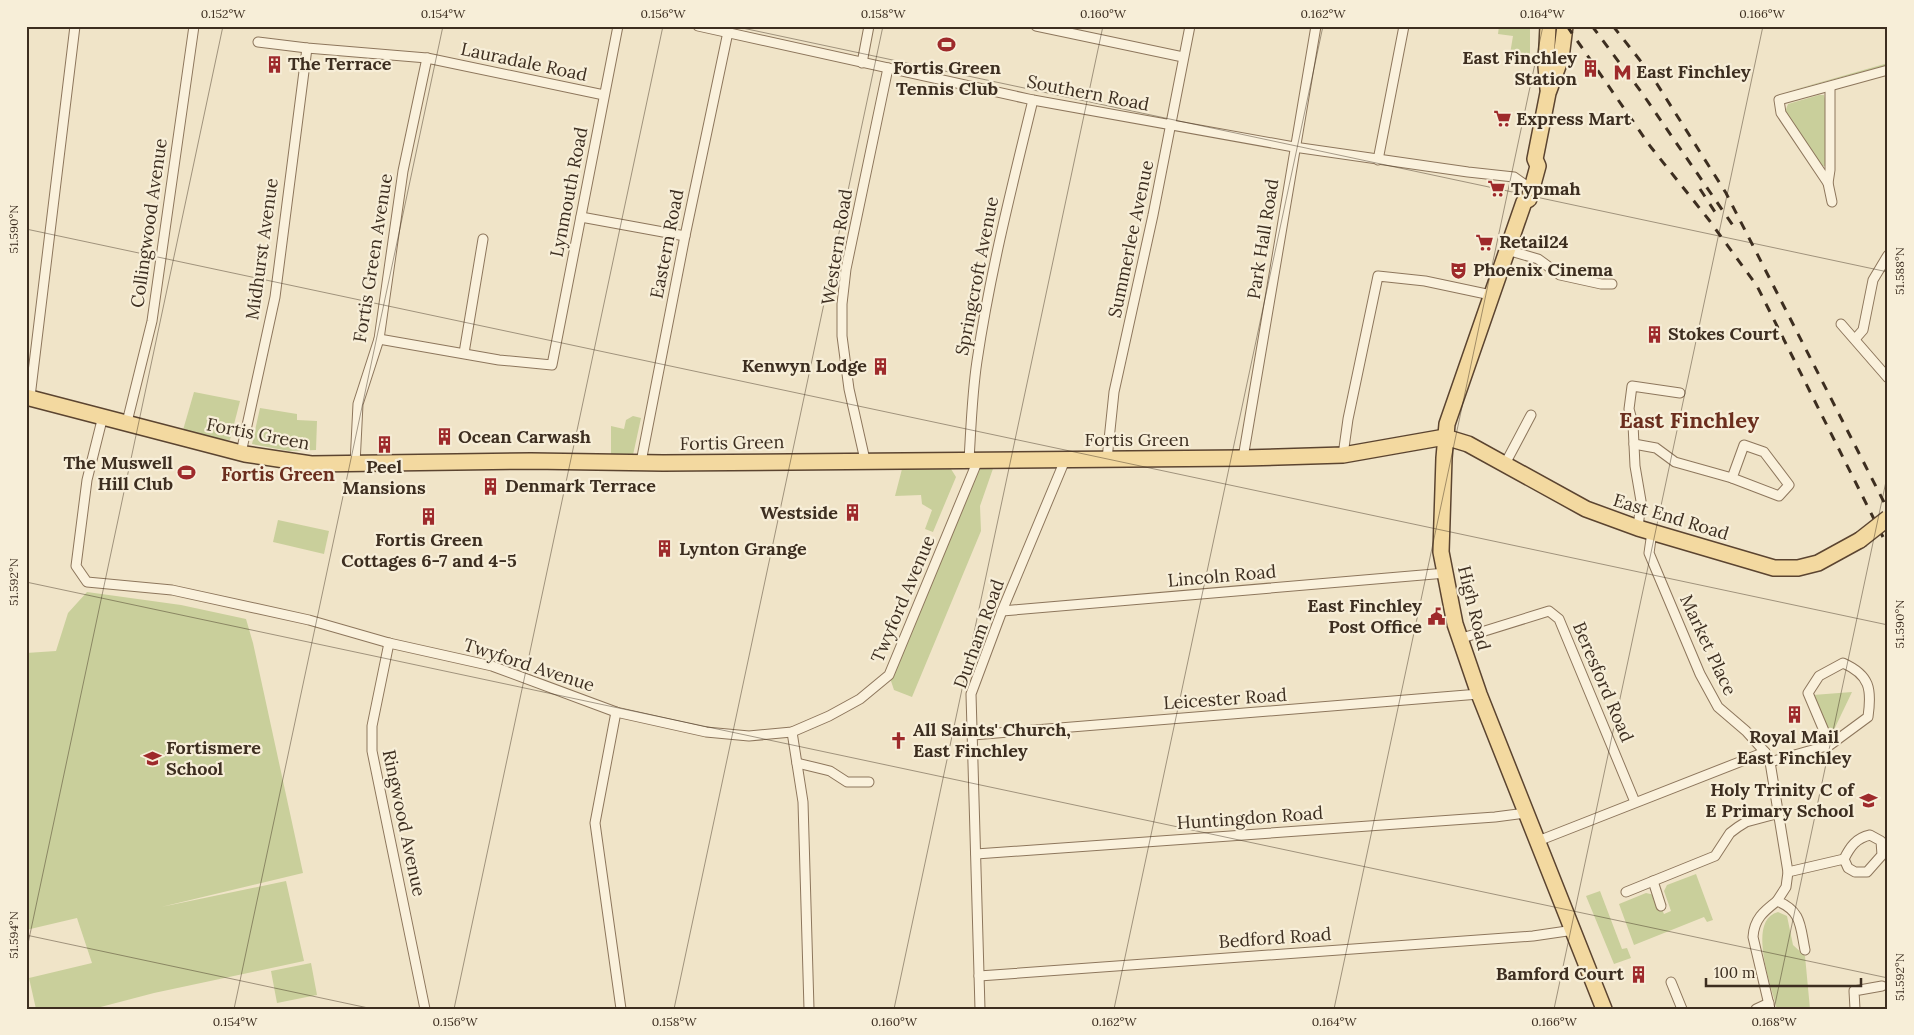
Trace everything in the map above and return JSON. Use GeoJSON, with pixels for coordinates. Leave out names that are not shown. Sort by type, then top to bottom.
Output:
{"type":"FeatureCollection","features":[{"type":"Feature","properties":{"kind":"main road","name":"High Road"},"geometry":{"type":"LineString","coordinates":[[1548,26],[1546,66],[1548,93]]}},
{"type":"Feature","properties":{"kind":"main road","name":"High Road"},"geometry":{"type":"LineString","coordinates":[[1565,26],[1558,68],[1548,93],[1535,159],[1538,166],[1529,199],[1524,202],[1450,412],[1445,437],[1442,552],[1459,639],[1604,1009]]}},
{"type":"Feature","properties":{"kind":"main road","name":"High Road"},"geometry":{"type":"LineString","coordinates":[[1524,202],[1521,198],[1519,180],[1530,163],[1535,159]]}},
{"type":"Feature","properties":{"kind":"main road","name":"Fortis Green"},"geometry":{"type":"LineString","coordinates":[[28,397],[241,453],[303,464],[531,461],[1243,458],[1343,455],[1445,437]]}},
{"type":"Feature","properties":{"kind":"main road","name":"East End Road"},"geometry":{"type":"LineString","coordinates":[[1445,437],[1468,444],[1586,509],[1645,530],[1774,568],[1798,568],[1818,562],[1860,540],[1888,518]]}},
{"type":"Feature","properties":{"kind":"street"},"geometry":{"type":"LineString","coordinates":[[28,397],[75,26]]}},
{"type":"Feature","properties":{"kind":"street","name":"Collingwood Avenue"},"geometry":{"type":"LineString","coordinates":[[127,422],[152,321],[194,26]]}},
{"type":"Feature","properties":{"kind":"street","name":"Lynmouth Road"},"geometry":{"type":"LineString","coordinates":[[464,353],[499,360],[552,365],[618,26]]}},
{"type":"Feature","properties":{"kind":"street","name":"Southern Road"},"geometry":{"type":"LineString","coordinates":[[698,26],[1033,100],[1294,147],[1519,180]]}},
{"type":"Feature","properties":{"kind":"street"},"geometry":{"type":"LineString","coordinates":[[862,63],[869,26]]}},
{"type":"Feature","properties":{"kind":"street"},"geometry":{"type":"LineString","coordinates":[[1036,26],[1183,57]]}},
{"type":"Feature","properties":{"kind":"street","name":"Summerlee Avenue"},"geometry":{"type":"LineString","coordinates":[[1107,459],[1114,392],[1171,125],[1190,26]]}},
{"type":"Feature","properties":{"kind":"street","name":"Park Hall Road"},"geometry":{"type":"LineString","coordinates":[[1243,458],[1294,147],[1316,26]]}},
{"type":"Feature","properties":{"kind":"street"},"geometry":{"type":"LineString","coordinates":[[1378,160],[1404,26]]}},
{"type":"Feature","properties":{"kind":"street","name":"Eastern Road"},"geometry":{"type":"LineString","coordinates":[[641,462],[684,236],[728,32]]}},
{"type":"Feature","properties":{"kind":"street","name":"Lauradale Road"},"geometry":{"type":"LineString","coordinates":[[258,42],[427,58],[604,95]]}},
{"type":"Feature","properties":{"kind":"street","name":"Midhurst Avenue"},"geometry":{"type":"LineString","coordinates":[[241,453],[275,297],[307,48]]}},
{"type":"Feature","properties":{"kind":"street","name":"Fortis Green Avenue"},"geometry":{"type":"LineString","coordinates":[[355,464],[358,404],[379,339],[403,171],[427,58]]}},
{"type":"Feature","properties":{"kind":"street","name":"Western Road"},"geometry":{"type":"LineString","coordinates":[[865,460],[849,388],[842,336],[842,304],[846,269],[888,68]]}},
{"type":"Feature","properties":{"kind":"street"},"geometry":{"type":"LineString","coordinates":[[1828,184],[1781,113],[1779,100],[1888,70]]}},
{"type":"Feature","properties":{"kind":"street"},"geometry":{"type":"LineString","coordinates":[[1830,87],[1830,170],[1828,184],[1832,202]]}},
{"type":"Feature","properties":{"kind":"street","name":"Springcroft Avenue"},"geometry":{"type":"LineString","coordinates":[[973,460],[976,364],[998,239],[1033,100]]}},
{"type":"Feature","properties":{"kind":"street"},"geometry":{"type":"LineString","coordinates":[[581,217],[684,236]]}},
{"type":"Feature","properties":{"kind":"street"},"geometry":{"type":"LineString","coordinates":[[379,339],[464,353],[483,239]]}},
{"type":"Feature","properties":{"kind":"street"},"geometry":{"type":"LineString","coordinates":[[1507,250],[1538,259],[1560,275],[1601,284],[1612,284]]}},
{"type":"Feature","properties":{"kind":"street"},"geometry":{"type":"LineString","coordinates":[[1856,338],[1863,330],[1873,280],[1888,255]]}},
{"type":"Feature","properties":{"kind":"street"},"geometry":{"type":"LineString","coordinates":[[1343,455],[1348,419],[1378,276],[1425,281],[1491,295]]}},
{"type":"Feature","properties":{"kind":"street"},"geometry":{"type":"LineString","coordinates":[[1841,324],[1856,338],[1888,378]]}},
{"type":"Feature","properties":{"kind":"street","name":"Market Place"},"geometry":{"type":"LineString","coordinates":[[1680,393],[1632,386],[1629,409],[1633,424],[1641,501],[1649,553],[1700,674],[1718,707],[1746,731],[1765,752],[1770,762],[1788,872],[1786,887],[1777,901]]}},
{"type":"Feature","properties":{"kind":"street"},"geometry":{"type":"LineString","coordinates":[[1505,464],[1531,414]]}},
{"type":"Feature","properties":{"kind":"street","name":"Twyford Avenue"},"geometry":{"type":"LineString","coordinates":[[102,416],[87,480],[76,566],[87,582],[172,590],[309,620],[389,643],[492,666],[616,712],[706,732],[749,736],[792,732],[829,716],[860,699],[889,676],[973,460]]}},
{"type":"Feature","properties":{"kind":"street"},"geometry":{"type":"LineString","coordinates":[[1634,444],[1656,448],[1675,462],[1732,478],[1779,496],[1789,485],[1764,452],[1744,445],[1732,478]]}},
{"type":"Feature","properties":{"kind":"street","name":"Durham Road"},"geometry":{"type":"LineString","coordinates":[[980,1009],[971,694],[1002,611],[1065,460]]}},
{"type":"Feature","properties":{"kind":"street","name":"Lincoln Road"},"geometry":{"type":"LineString","coordinates":[[1002,611],[1446,573]]}},
{"type":"Feature","properties":{"kind":"street","name":"Beresford Road"},"geometry":{"type":"LineString","coordinates":[[1459,639],[1549,611],[1558,619],[1635,802]]}},
{"type":"Feature","properties":{"kind":"street","name":"Ringwood Avenue"},"geometry":{"type":"LineString","coordinates":[[389,643],[372,726],[372,752],[425,1009]]}},
{"type":"Feature","properties":{"kind":"street"},"geometry":{"type":"LineString","coordinates":[[1770,762],[1830,745],[1868,717],[1870,701],[1866,679],[1858,669],[1844,663],[1819,676],[1808,693],[1830,745]]}},
{"type":"Feature","properties":{"kind":"street","name":"Leicester Road"},"geometry":{"type":"LineString","coordinates":[[973,735],[1480,694]]}},
{"type":"Feature","properties":{"kind":"street"},"geometry":{"type":"LineString","coordinates":[[616,712],[595,823],[621,1009]]}},
{"type":"Feature","properties":{"kind":"street"},"geometry":{"type":"LineString","coordinates":[[792,732],[803,802],[809,1009]]}},
{"type":"Feature","properties":{"kind":"street"},"geometry":{"type":"LineString","coordinates":[[1538,841],[1765,752]]}},
{"type":"Feature","properties":{"kind":"street"},"geometry":{"type":"LineString","coordinates":[[797,763],[830,771],[847,782],[869,782]]}},
{"type":"Feature","properties":{"kind":"street","name":"Huntingdon Road"},"geometry":{"type":"LineString","coordinates":[[976,854],[1475,819],[1526,813]]}},
{"type":"Feature","properties":{"kind":"street"},"geometry":{"type":"LineString","coordinates":[[1626,892],[1715,856],[1730,833],[1746,822],[1779,813]]}},
{"type":"Feature","properties":{"kind":"street"},"geometry":{"type":"LineString","coordinates":[[1788,872],[1844,859],[1851,846],[1863,836],[1870,835],[1881,841],[1882,855],[1867,872],[1854,872],[1844,859]]}},
{"type":"Feature","properties":{"kind":"street"},"geometry":{"type":"LineString","coordinates":[[1653,881],[1661,906]]}},
{"type":"Feature","properties":{"kind":"street"},"geometry":{"type":"LineString","coordinates":[[1756,1009],[1770,1006],[1753,937],[1757,919],[1777,901],[1787,905],[1796,913],[1806,950]]}},
{"type":"Feature","properties":{"kind":"street","name":"Bedford Road"},"geometry":{"type":"LineString","coordinates":[[979,976],[1534,936],[1574,930]]}},
{"type":"Feature","properties":{"kind":"street"},"geometry":{"type":"LineString","coordinates":[[1671,982],[1682,1009]]}},
{"type":"Feature","properties":{"kind":"street"},"geometry":{"type":"LineString","coordinates":[[1855,1009],[1854,991],[1882,986]]}},
{"type":"Feature","properties":{"kind":"green space"},"geometry":{"type":"Polygon","coordinates":[[[1499,26],[1530,26],[1530,63],[1509,60],[1513,36],[1498,34],[1499,26]]]}},
{"type":"Feature","properties":{"kind":"green space"},"geometry":{"type":"Polygon","coordinates":[[[1888,63],[1888,65],[1786,92],[1888,63]]]}},
{"type":"Feature","properties":{"kind":"green space"},"geometry":{"type":"Polygon","coordinates":[[[1824,95],[1826,103],[1825,166],[1821,166],[1785,112],[1788,104],[1824,95]]]}},
{"type":"Feature","properties":{"kind":"green space"},"geometry":{"type":"Polygon","coordinates":[[[194,392],[240,401],[230,440],[181,437],[194,392]]]}},
{"type":"Feature","properties":{"kind":"green space"},"geometry":{"type":"Polygon","coordinates":[[[260,408],[297,414],[297,420],[317,421],[316,450],[289,451],[252,444],[260,408]]]}},
{"type":"Feature","properties":{"kind":"green space"},"geometry":{"type":"Polygon","coordinates":[[[633,416],[641,418],[633,455],[611,455],[611,426],[624,429],[626,420],[633,416]]]}},
{"type":"Feature","properties":{"kind":"green space"},"geometry":{"type":"Polygon","coordinates":[[[978,460],[996,460],[980,506],[981,531],[912,697],[894,690],[889,675],[978,460]]]}},
{"type":"Feature","properties":{"kind":"green space"},"geometry":{"type":"Polygon","coordinates":[[[902,469],[951,469],[956,477],[933,532],[925,529],[932,510],[922,504],[921,495],[895,496],[902,469]]]}},
{"type":"Feature","properties":{"kind":"green space"},"geometry":{"type":"Polygon","coordinates":[[[278,520],[329,531],[324,554],[273,542],[278,520]]]}},
{"type":"Feature","properties":{"kind":"green space","name":"Fortismere School"},"geometry":{"type":"Polygon","coordinates":[[[87,592],[181,605],[246,619],[253,643],[303,873],[161,907],[286,881],[304,961],[154,993],[93,1009],[36,1009],[29,978],[92,963],[77,918],[26,930],[26,653],[56,651],[68,613],[87,592]]]}},
{"type":"Feature","properties":{"kind":"green space"},"geometry":{"type":"Polygon","coordinates":[[[1852,692],[1831,736],[1813,695],[1852,692]]]}},
{"type":"Feature","properties":{"kind":"green space"},"geometry":{"type":"Polygon","coordinates":[[[1696,874],[1713,920],[1707,922],[1704,917],[1634,945],[1619,904],[1646,893],[1655,895],[1664,914],[1671,911],[1664,891],[1667,885],[1696,874]]]}},
{"type":"Feature","properties":{"kind":"green space"},"geometry":{"type":"Polygon","coordinates":[[[1600,891],[1622,949],[1627,948],[1631,958],[1614,964],[1586,896],[1600,891]]]}},
{"type":"Feature","properties":{"kind":"green space"},"geometry":{"type":"Polygon","coordinates":[[[1778,912],[1787,916],[1793,945],[1805,956],[1810,1009],[1777,1009],[1767,971],[1762,941],[1764,928],[1769,918],[1778,912]]]}},
{"type":"Feature","properties":{"kind":"green space"},"geometry":{"type":"Polygon","coordinates":[[[311,963],[317,995],[277,1003],[271,971],[311,963]]]}},
{"type":"Feature","properties":{"kind":"railway"},"geometry":{"type":"LineString","coordinates":[[1567,26],[1650,146],[1709,220],[1757,286],[1888,547]]}},
{"type":"Feature","properties":{"kind":"railway"},"geometry":{"type":"LineString","coordinates":[[1592,26],[1642,93],[1734,227]]}},
{"type":"Feature","properties":{"kind":"railway"},"geometry":{"type":"LineString","coordinates":[[1613,26],[1650,73],[1726,193],[1888,510]]}},
{"type":"Feature","properties":{"kind":"railway"},"geometry":{"type":"LineString","coordinates":[[1700,189],[1715,212]]}},
{"type":"Feature","properties":{"kind":"place","name":"Fortis Green Tennis Club"},"geometry":{"type":"Point","coordinates":[947,45]}},
{"type":"Feature","properties":{"kind":"place","name":"The Terrace"},"geometry":{"type":"Point","coordinates":[274,64]}},
{"type":"Feature","properties":{"kind":"place","name":"East Finchley Station"},"geometry":{"type":"Point","coordinates":[1591,68]}},
{"type":"Feature","properties":{"kind":"place","name":"East Finchley"},"geometry":{"type":"Point","coordinates":[1622,72]}},
{"type":"Feature","properties":{"kind":"place","name":"Express Mart"},"geometry":{"type":"Point","coordinates":[1502,119]}},
{"type":"Feature","properties":{"kind":"place","name":"Typmah"},"geometry":{"type":"Point","coordinates":[1497,189]}},
{"type":"Feature","properties":{"kind":"place","name":"Retail24"},"geometry":{"type":"Point","coordinates":[1485,242]}},
{"type":"Feature","properties":{"kind":"place","name":"Phoenix Cinema"},"geometry":{"type":"Point","coordinates":[1459,270]}},
{"type":"Feature","properties":{"kind":"place","name":"Stokes Court"},"geometry":{"type":"Point","coordinates":[1654,334]}},
{"type":"Feature","properties":{"kind":"place","name":"Kenwyn Lodge"},"geometry":{"type":"Point","coordinates":[881,366]}},
{"type":"Feature","properties":{"kind":"place","name":"Ocean Carwash"},"geometry":{"type":"Point","coordinates":[444,437]}},
{"type":"Feature","properties":{"kind":"place","name":"Peel Mansions"},"geometry":{"type":"Point","coordinates":[384,444]}},
{"type":"Feature","properties":{"kind":"place","name":"The Muswell Hill Club"},"geometry":{"type":"Point","coordinates":[187,473]}},
{"type":"Feature","properties":{"kind":"place","name":"Denmark Terrace"},"geometry":{"type":"Point","coordinates":[491,486]}},
{"type":"Feature","properties":{"kind":"place","name":"Westside"},"geometry":{"type":"Point","coordinates":[852,513]}},
{"type":"Feature","properties":{"kind":"place","name":"Fortis Green Cottages 6-7 and 4-5"},"geometry":{"type":"Point","coordinates":[429,517]}},
{"type":"Feature","properties":{"kind":"place","name":"Lynton Grange"},"geometry":{"type":"Point","coordinates":[665,549]}},
{"type":"Feature","properties":{"kind":"place","name":"East Finchley Post Office"},"geometry":{"type":"Point","coordinates":[1436,616]}},
{"type":"Feature","properties":{"kind":"place","name":"Royal Mail East Finchley"},"geometry":{"type":"Point","coordinates":[1794,714]}},
{"type":"Feature","properties":{"kind":"place","name":"All Saints' Church, East Finchley"},"geometry":{"type":"Point","coordinates":[899,740]}},
{"type":"Feature","properties":{"kind":"place","name":"Fortismere School"},"geometry":{"type":"Point","coordinates":[152,758]}},
{"type":"Feature","properties":{"kind":"place","name":"Holy Trinity C of E Primary School"},"geometry":{"type":"Point","coordinates":[1868,800]}},
{"type":"Feature","properties":{"kind":"place","name":"Bamford Court"},"geometry":{"type":"Point","coordinates":[1638,974]}},
{"type":"Feature","properties":{"kind":"district","name":"East Finchley"},"geometry":{"type":"Point","coordinates":[1689,420]}},
{"type":"Feature","properties":{"kind":"district","name":"Fortis Green"},"geometry":{"type":"Point","coordinates":[278,474]}}]}
